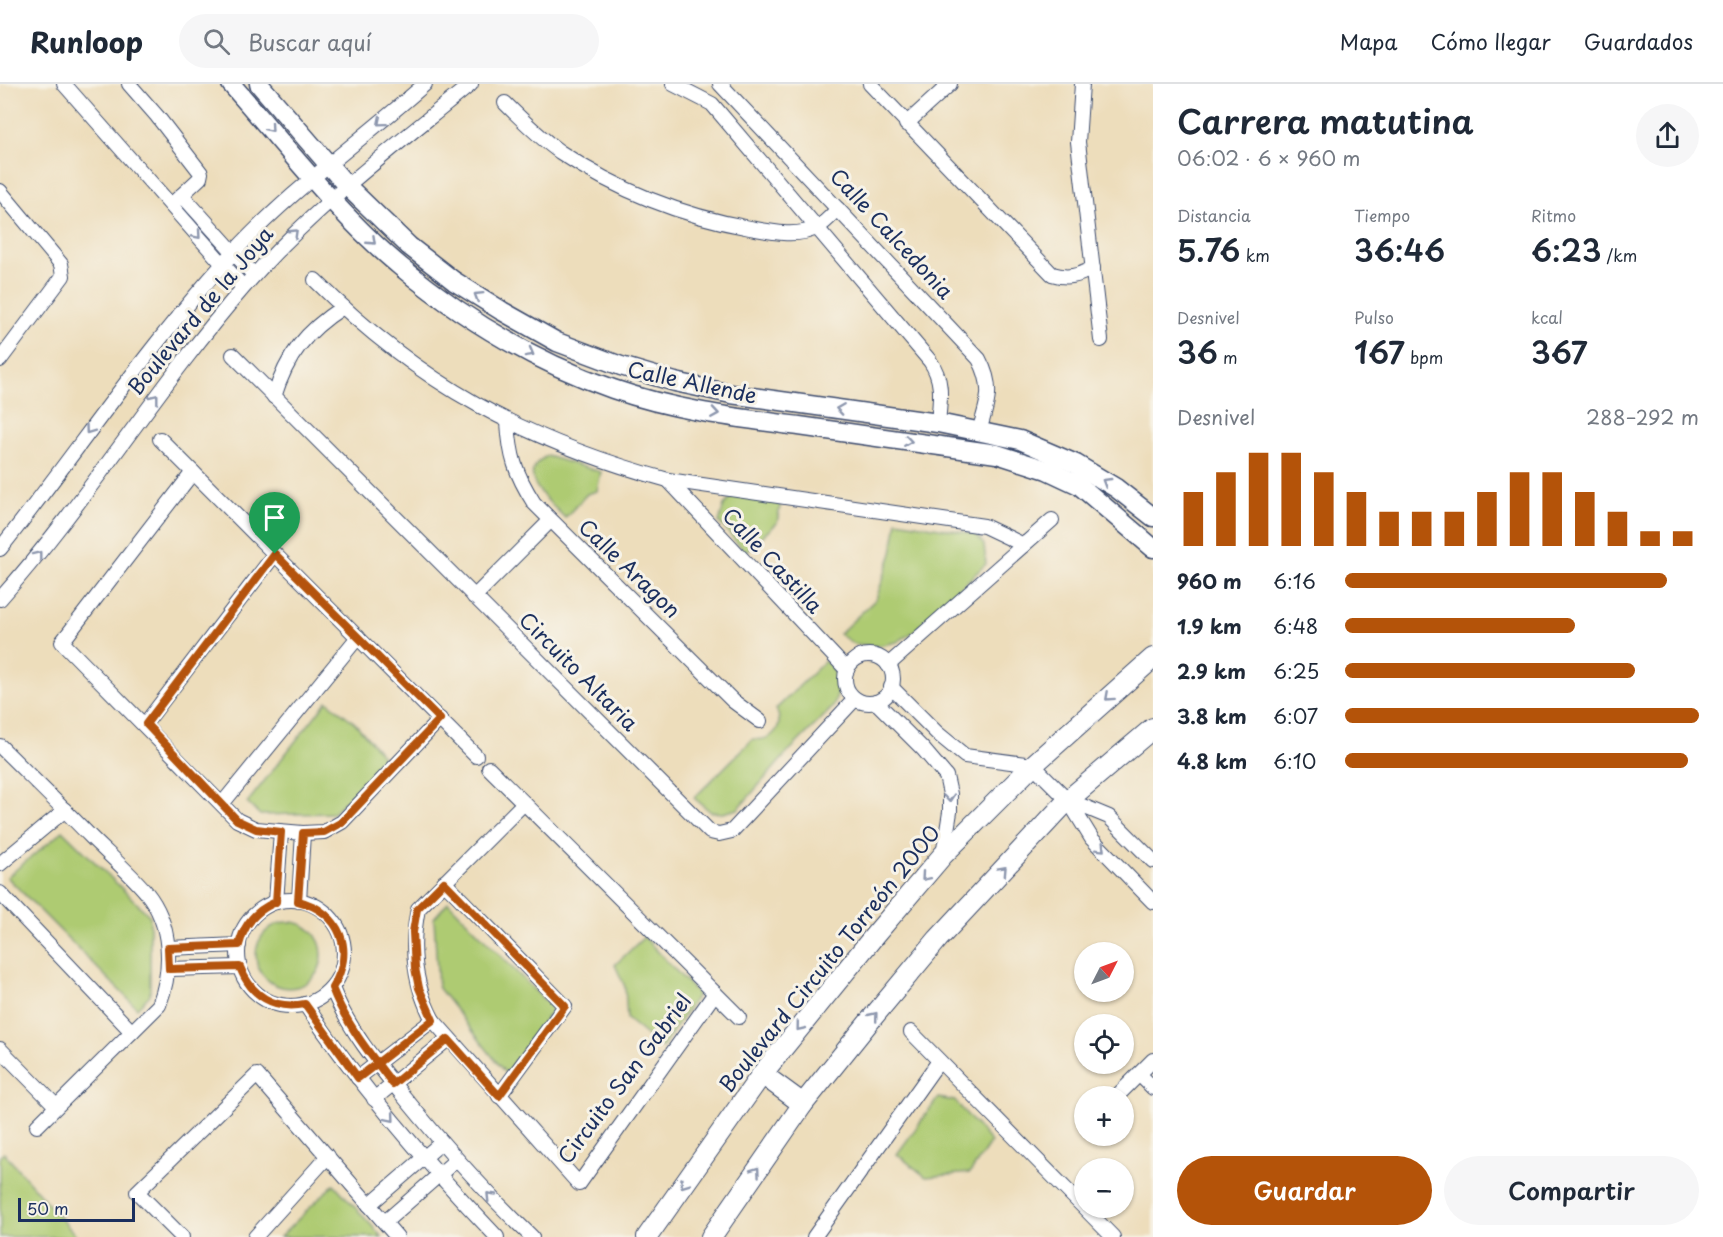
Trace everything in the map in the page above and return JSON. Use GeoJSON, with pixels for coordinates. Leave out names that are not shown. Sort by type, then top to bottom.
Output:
{"type":"FeatureCollection","features":[{"type":"Feature","properties":{"kind":"main road","name":"Boulevard Circuito Torreón 2000"},"geometry":{"type":"LineString","coordinates":[[647,1237],[762,1074],[943,855],[1033,765],[1153,658]]}},
{"type":"Feature","properties":{"kind":"main road"},"geometry":{"type":"LineString","coordinates":[[711,1237],[803,1104],[938,939],[1068,800],[1153,728]]}},
{"type":"Feature","properties":{"kind":"main road"},"geometry":{"type":"LineString","coordinates":[[762,1074],[803,1104]]}},
{"type":"Feature","properties":{"kind":"street"},"geometry":{"type":"LineString","coordinates":[[64,84],[243,287]]}},
{"type":"Feature","properties":{"kind":"street"},"geometry":{"type":"LineString","coordinates":[[129,84],[199,168],[200,178],[171,205]]}},
{"type":"Feature","properties":{"kind":"street","name":"Calle Allende"},"geometry":{"type":"LineString","coordinates":[[231,84],[361,230],[399,266],[486,329],[545,362],[613,389],[682,408],[997,454],[1047,470],[1079,485],[1153,548]]}},
{"type":"Feature","properties":{"kind":"street","name":"Calle Allende"},"geometry":{"type":"LineString","coordinates":[[259,84],[347,186],[409,246],[454,281],[557,342],[621,366],[675,382],[731,394],[938,423],[1020,440],[1076,464],[1116,488],[1153,517]]}},
{"type":"Feature","properties":{"kind":"street","name":"Boulevard de la Joya"},"geometry":{"type":"LineString","coordinates":[[0,599],[79,503],[134,425],[243,287],[284,243],[332,198],[471,84]]}},
{"type":"Feature","properties":{"kind":"street"},"geometry":{"type":"LineString","coordinates":[[673,84],[712,104],[937,370],[941,382],[938,423]]}},
{"type":"Feature","properties":{"kind":"street"},"geometry":{"type":"LineString","coordinates":[[870,84],[1052,274],[1073,277],[1093,268]]}},
{"type":"Feature","properties":{"kind":"street"},"geometry":{"type":"LineString","coordinates":[[906,124],[950,84]]}},
{"type":"Feature","properties":{"kind":"street"},"geometry":{"type":"LineString","coordinates":[[1082,84],[1078,141],[1101,340]]}},
{"type":"Feature","properties":{"kind":"street","name":"Boulevard de la Joya"},"geometry":{"type":"LineString","coordinates":[[0,549],[30,512],[108,404],[169,327],[234,252],[417,87]]}},
{"type":"Feature","properties":{"kind":"street"},"geometry":{"type":"LineString","coordinates":[[712,104],[723,87]]}},
{"type":"Feature","properties":{"kind":"street","name":"Calle Calcedonia"},"geometry":{"type":"LineString","coordinates":[[723,87],[980,359],[985,369],[990,392],[979,431]]}},
{"type":"Feature","properties":{"kind":"street"},"geometry":{"type":"LineString","coordinates":[[505,103],[529,127],[560,152],[614,183],[664,205],[723,223],[774,232],[803,232],[818,227],[838,209]]}},
{"type":"Feature","properties":{"kind":"street"},"geometry":{"type":"LineString","coordinates":[[0,191],[61,264],[63,276],[1,357]]}},
{"type":"Feature","properties":{"kind":"street"},"geometry":{"type":"LineString","coordinates":[[182,195],[254,275]]}},
{"type":"Feature","properties":{"kind":"street"},"geometry":{"type":"LineString","coordinates":[[315,280],[378,338],[437,381],[508,422],[568,448],[617,466],[668,480],[984,526],[1024,545]]}},
{"type":"Feature","properties":{"kind":"street"},"geometry":{"type":"LineString","coordinates":[[274,397],[281,375],[306,336],[323,320],[343,308]]}},
{"type":"Feature","properties":{"kind":"street","name":"Circuito Altaria"},"geometry":{"type":"LineString","coordinates":[[233,356],[710,832],[719,834],[732,831],[855,699]]}},
{"type":"Feature","properties":{"kind":"street","name":"Calle Aragon"},"geometry":{"type":"LineString","coordinates":[[508,422],[510,450],[521,483],[534,503],[734,701],[760,721]]}},
{"type":"Feature","properties":{"kind":"street"},"geometry":{"type":"LineString","coordinates":[[160,439],[476,756]]}},
{"type":"Feature","properties":{"kind":"street"},"geometry":{"type":"LineString","coordinates":[[194,472],[62,642],[146,724],[237,820],[256,829],[303,833],[324,832],[342,822],[440,719]]}},
{"type":"Feature","properties":{"kind":"street","name":"Calle Castilla"},"geometry":{"type":"LineString","coordinates":[[668,480],[847,670]]}},
{"type":"Feature","properties":{"kind":"street"},"geometry":{"type":"LineString","coordinates":[[888,665],[1052,520]]}},
{"type":"Feature","properties":{"kind":"street"},"geometry":{"type":"LineString","coordinates":[[474,597],[550,521]]}},
{"type":"Feature","properties":{"kind":"street"},"geometry":{"type":"LineString","coordinates":[[146,724],[275,554]]}},
{"type":"Feature","properties":{"kind":"street"},"geometry":{"type":"LineString","coordinates":[[222,804],[358,637]]}},
{"type":"Feature","properties":{"kind":"street"},"geometry":{"type":"LineString","coordinates":[[866,656],[882,659],[888,665],[892,676],[891,687],[883,699],[876,702],[862,702],[855,699],[846,686],[847,670],[851,663],[866,656]]}},
{"type":"Feature","properties":{"kind":"street"},"geometry":{"type":"LineString","coordinates":[[891,687],[965,756],[1033,765],[1068,800],[1092,839],[1153,902]]}},
{"type":"Feature","properties":{"kind":"street"},"geometry":{"type":"LineString","coordinates":[[876,702],[908,733],[946,776],[950,794],[950,812],[943,855]]}},
{"type":"Feature","properties":{"kind":"street"},"geometry":{"type":"LineString","coordinates":[[908,733],[923,719]]}},
{"type":"Feature","properties":{"kind":"street"},"geometry":{"type":"LineString","coordinates":[[0,746],[147,894],[166,934],[168,948],[169,969],[159,1005],[37,1126]]}},
{"type":"Feature","properties":{"kind":"street"},"geometry":{"type":"LineString","coordinates":[[946,776],[965,756]]}},
{"type":"Feature","properties":{"kind":"street","name":"Circuito San Gabriel"},"geometry":{"type":"LineString","coordinates":[[489,768],[739,1017]]}},
{"type":"Feature","properties":{"kind":"street"},"geometry":{"type":"LineString","coordinates":[[1068,800],[1108,817],[1153,861]]}},
{"type":"Feature","properties":{"kind":"street","name":"Circuito San Gabriel"},"geometry":{"type":"LineString","coordinates":[[524,803],[417,909],[413,932],[415,968],[419,988],[433,1020],[579,1184],[715,993]]}},
{"type":"Feature","properties":{"kind":"street"},"geometry":{"type":"LineString","coordinates":[[0,864],[64,810]]}},
{"type":"Feature","properties":{"kind":"street"},"geometry":{"type":"LineString","coordinates":[[276,902],[281,832]]}},
{"type":"Feature","properties":{"kind":"street"},"geometry":{"type":"LineString","coordinates":[[298,901],[303,833]]}},
{"type":"Feature","properties":{"kind":"street"},"geometry":{"type":"LineString","coordinates":[[444,882],[565,1006],[499,1096]]}},
{"type":"Feature","properties":{"kind":"street"},"geometry":{"type":"LineString","coordinates":[[0,892],[132,1032]]}},
{"type":"Feature","properties":{"kind":"street"},"geometry":{"type":"LineString","coordinates":[[298,901],[320,909],[335,924],[344,946],[342,968],[332,988],[324,995],[305,1004],[293,1006],[270,1002],[251,988],[240,967],[239,945],[241,935],[251,918],[267,906],[276,902],[298,901]]}},
{"type":"Feature","properties":{"kind":"street"},"geometry":{"type":"LineString","coordinates":[[168,948],[239,945]]}},
{"type":"Feature","properties":{"kind":"street"},"geometry":{"type":"LineString","coordinates":[[169,969],[240,967]]}},
{"type":"Feature","properties":{"kind":"street"},"geometry":{"type":"LineString","coordinates":[[332,988],[348,1023],[393,1084],[456,1160],[532,1237]]}},
{"type":"Feature","properties":{"kind":"street"},"geometry":{"type":"LineString","coordinates":[[305,1004],[374,1099],[438,1176],[497,1237]]}},
{"type":"Feature","properties":{"kind":"street"},"geometry":{"type":"LineString","coordinates":[[358,1078],[433,1020]]}},
{"type":"Feature","properties":{"kind":"street"},"geometry":{"type":"LineString","coordinates":[[911,1032],[1113,1237]]}},
{"type":"Feature","properties":{"kind":"street"},"geometry":{"type":"LineString","coordinates":[[374,1099],[448,1039]]}},
{"type":"Feature","properties":{"kind":"street"},"geometry":{"type":"LineString","coordinates":[[0,1049],[56,1106]]}},
{"type":"Feature","properties":{"kind":"street"},"geometry":{"type":"LineString","coordinates":[[1127,1086],[1153,1060]]}},
{"type":"Feature","properties":{"kind":"street"},"geometry":{"type":"LineString","coordinates":[[814,1237],[939,1061]]}},
{"type":"Feature","properties":{"kind":"street"},"geometry":{"type":"LineString","coordinates":[[1139,1074],[1153,1088]]}},
{"type":"Feature","properties":{"kind":"street"},"geometry":{"type":"LineString","coordinates":[[182,1237],[137,1192],[257,1075],[398,1237]]}},
{"type":"Feature","properties":{"kind":"street"},"geometry":{"type":"LineString","coordinates":[[369,1204],[441,1143]]}},
{"type":"Feature","properties":{"kind":"street"},"geometry":{"type":"LineString","coordinates":[[255,1237],[328,1156]]}},
{"type":"Feature","properties":{"kind":"street"},"geometry":{"type":"LineString","coordinates":[[385,1222],[456,1160]]}},
{"type":"Feature","properties":{"kind":"green space"},"geometry":{"type":"Polygon","coordinates":[[[547,456],[601,472],[597,491],[587,494],[565,518],[543,496],[533,479],[533,471],[537,463],[547,456]]]}},
{"type":"Feature","properties":{"kind":"green space"},"geometry":{"type":"Polygon","coordinates":[[[734,495],[781,501],[777,523],[745,552],[719,522],[724,505],[734,495]]]}},
{"type":"Feature","properties":{"kind":"green space"},"geometry":{"type":"Polygon","coordinates":[[[897,521],[976,534],[984,545],[986,564],[912,633],[897,642],[877,646],[854,644],[839,634],[876,599],[892,553],[897,521]]]}},
{"type":"Feature","properties":{"kind":"green space"},"geometry":{"type":"Polygon","coordinates":[[[825,661],[833,668],[838,684],[838,693],[833,707],[788,752],[738,809],[723,813],[711,812],[694,798],[753,739],[766,738],[775,732],[779,722],[776,709],[825,661]]]}},
{"type":"Feature","properties":{"kind":"green space"},"geometry":{"type":"Polygon","coordinates":[[[327,701],[355,723],[387,761],[333,813],[260,815],[247,803],[327,701]]]}},
{"type":"Feature","properties":{"kind":"green space"},"geometry":{"type":"Polygon","coordinates":[[[63,831],[150,916],[150,995],[137,1008],[7,877],[63,831]]]}},
{"type":"Feature","properties":{"kind":"green space"},"geometry":{"type":"Polygon","coordinates":[[[448,902],[553,1009],[506,1074],[438,987],[434,918],[448,902]]]}},
{"type":"Feature","properties":{"kind":"green space"},"geometry":{"type":"Polygon","coordinates":[[[289,922],[302,925],[312,932],[319,942],[322,955],[319,968],[312,978],[302,985],[289,988],[276,985],[266,978],[259,968],[256,955],[259,942],[266,932],[276,925],[289,922]]]}},
{"type":"Feature","properties":{"kind":"green space"},"geometry":{"type":"Polygon","coordinates":[[[644,937],[698,994],[662,1048],[627,1019],[625,987],[615,965],[644,937]]]}},
{"type":"Feature","properties":{"kind":"green space"},"geometry":{"type":"Polygon","coordinates":[[[938,1098],[955,1101],[991,1142],[970,1173],[926,1177],[897,1154],[938,1098]]]}},
{"type":"Feature","properties":{"kind":"green space"},"geometry":{"type":"Polygon","coordinates":[[[4,1153],[77,1237],[0,1237],[0,1156],[4,1153]]]}},
{"type":"Feature","properties":{"kind":"green space"},"geometry":{"type":"Polygon","coordinates":[[[334,1184],[382,1237],[280,1237],[334,1184]]]}},
{"type":"Feature","properties":{"kind":"route"},"geometry":{"type":"LineString","coordinates":[[275,554],[146,724],[237,820],[256,829],[281,832],[276,902],[258,911],[251,918],[245,926],[239,945],[168,948],[169,969],[240,967],[251,988],[270,1002],[293,1006],[305,1004],[358,1078],[377,1063],[406,1040],[433,1020],[419,988],[415,968],[413,932],[417,909],[444,882],[565,1006],[499,1096],[448,1039],[393,1084],[377,1063],[348,1023],[339,1006],[332,988],[338,979],[344,957],[344,946],[340,935],[335,924],[320,909],[309,903],[298,901],[303,833],[324,832],[342,822],[440,719],[275,554]]}}]}
